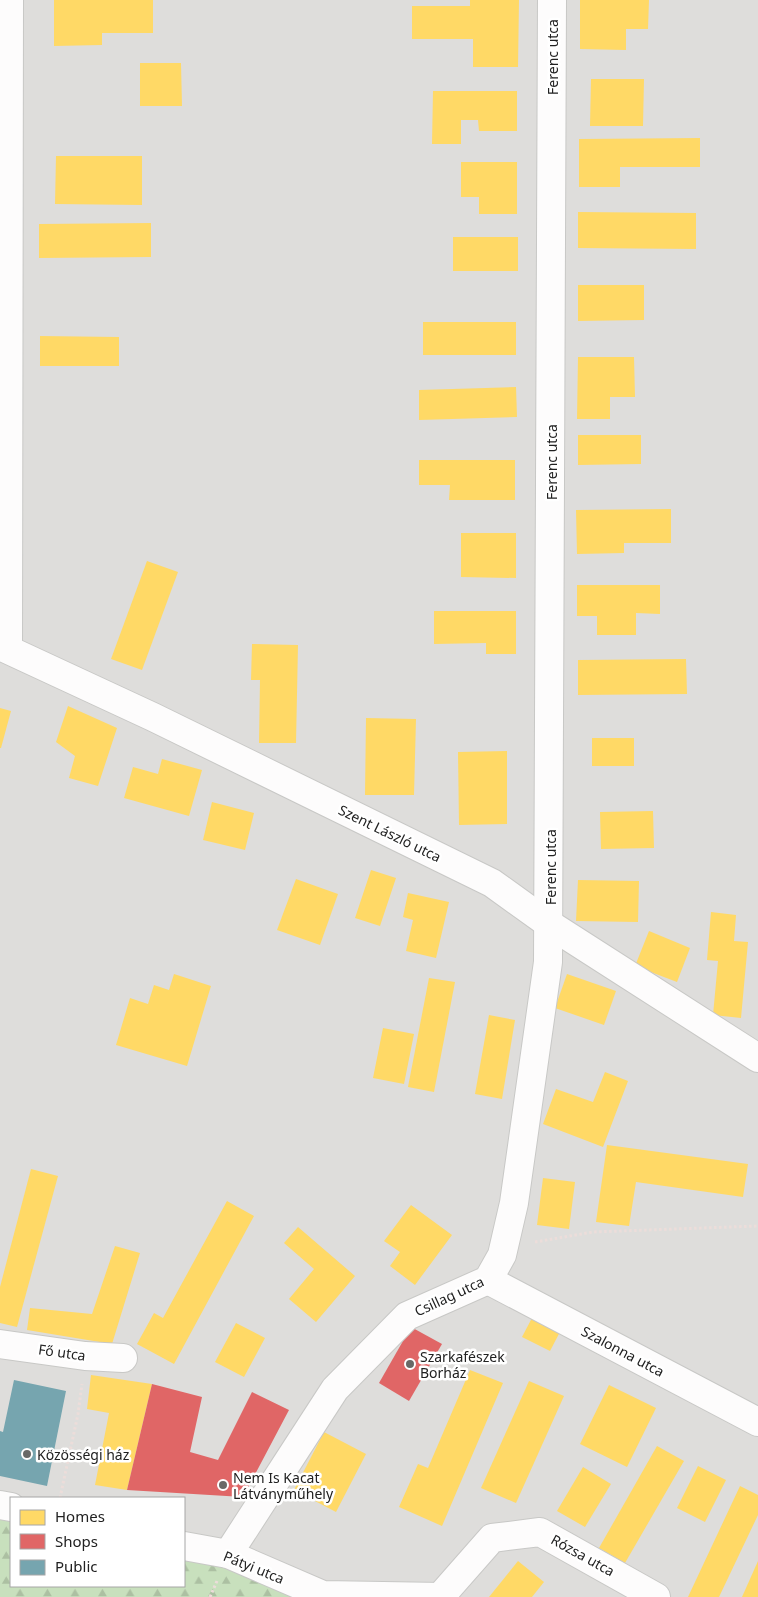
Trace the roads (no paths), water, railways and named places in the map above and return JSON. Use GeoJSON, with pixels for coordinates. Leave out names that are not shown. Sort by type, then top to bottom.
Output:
{"type":"FeatureCollection","features":[{"type":"Feature","properties":{"kind":"street"},"geometry":{"type":"LineString","coordinates":[[4,648],[9,0]]}},
{"type":"Feature","properties":{"kind":"street","name":"Ferenc utca"},"geometry":{"type":"LineString","coordinates":[[549,924],[552,0]]}},
{"type":"Feature","properties":{"kind":"street","name":"Szent László utca"},"geometry":{"type":"LineString","coordinates":[[4,648],[153,718],[492,883],[549,924],[758,1058]]}},
{"type":"Feature","properties":{"kind":"street","name":"Csillag utca"},"geometry":{"type":"LineString","coordinates":[[228,1554],[335,1389],[407,1316],[488,1280],[502,1256],[514,1202],[546,982],[549,924]]}},
{"type":"Feature","properties":{"kind":"street","name":"Szalonna utca"},"geometry":{"type":"LineString","coordinates":[[488,1280],[758,1422]]}},
{"type":"Feature","properties":{"kind":"street","name":"Fő utca"},"geometry":{"type":"LineString","coordinates":[[0,1344],[85,1356],[123,1358]]}},
{"type":"Feature","properties":{"kind":"street","name":"Rózsa utca"},"geometry":{"type":"LineString","coordinates":[[442,1596],[492,1538],[540,1532],[656,1597]]}},
{"type":"Feature","properties":{"kind":"street","name":"Pátyi utca"},"geometry":{"type":"LineString","coordinates":[[185,1546],[228,1554],[323,1596],[442,1596]]}},
{"type":"Feature","properties":{"kind":"place","name":"Szarkafészek Borház"},"geometry":{"type":"Point","coordinates":[410,1364]}},
{"type":"Feature","properties":{"kind":"place","name":"Közösségi ház"},"geometry":{"type":"Point","coordinates":[27,1454]}},
{"type":"Feature","properties":{"kind":"place","name":"Nem Is Kacat Látványműhely"},"geometry":{"type":"Point","coordinates":[223,1485]}}]}
